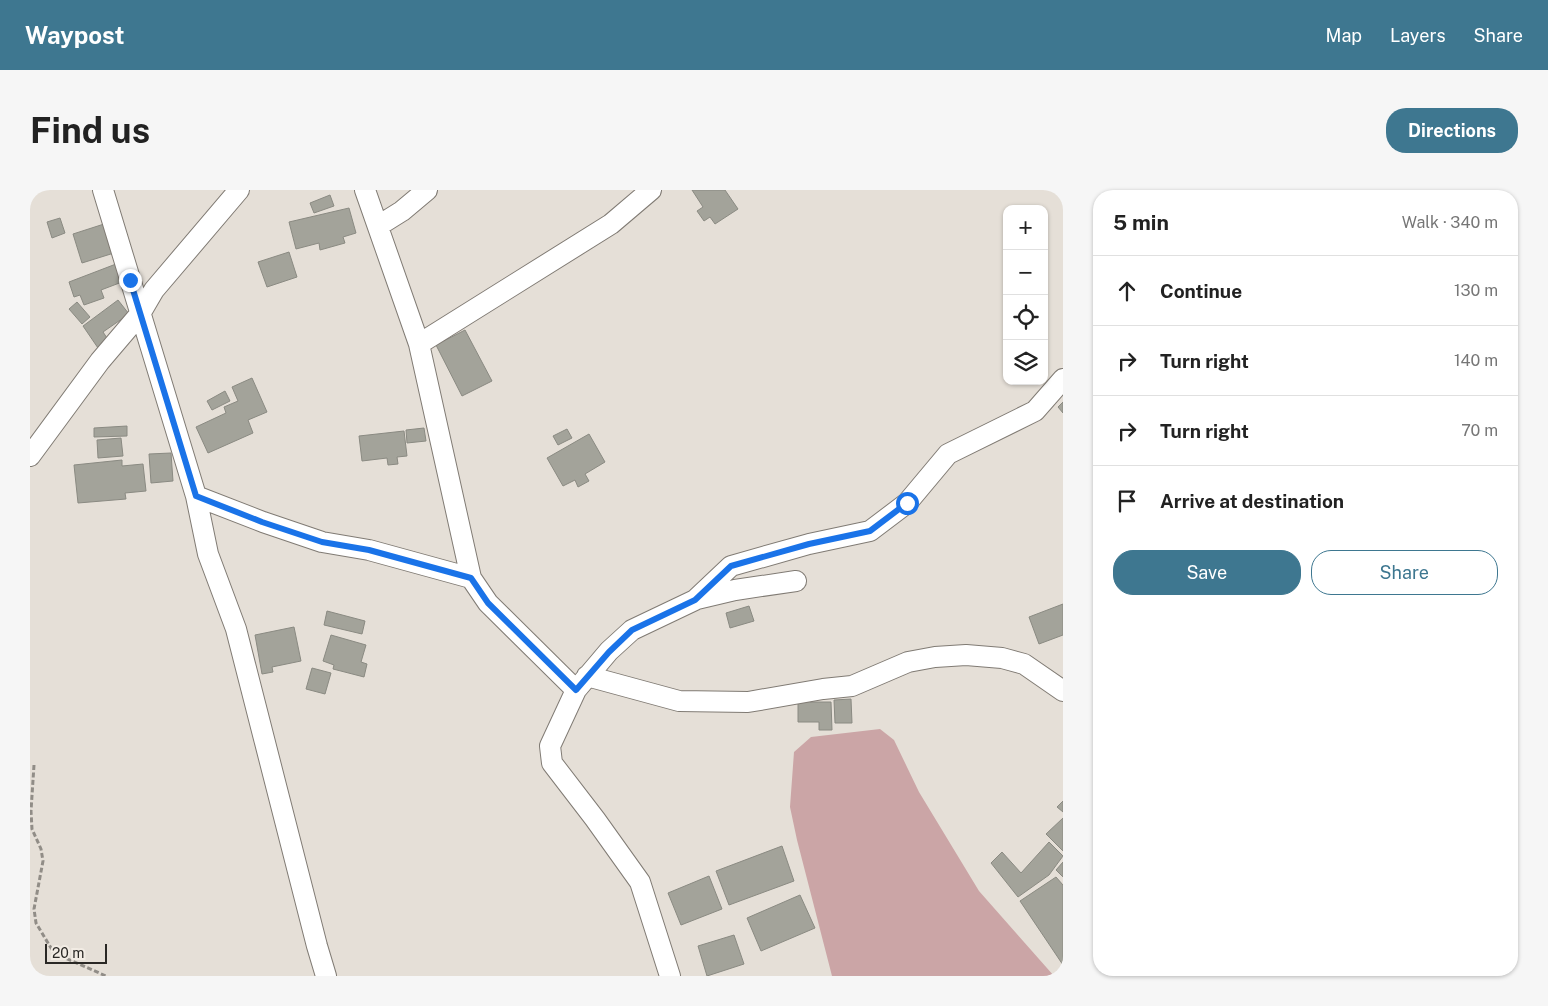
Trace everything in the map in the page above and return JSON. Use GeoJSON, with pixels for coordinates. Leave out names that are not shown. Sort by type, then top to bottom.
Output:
{"type":"FeatureCollection","features":[{"type":"Feature","properties":{"kind":"street"},"geometry":{"type":"LineString","coordinates":[[103,190],[196,496],[208,554],[236,629],[314,936],[326,976]]}},
{"type":"Feature","properties":{"kind":"street"},"geometry":{"type":"LineString","coordinates":[[30,456],[100,361],[140,314],[154,290],[239,190]]}},
{"type":"Feature","properties":{"kind":"street"},"geometry":{"type":"LineString","coordinates":[[365,190],[419,344],[471,578],[488,603],[582,683],[679,702],[748,702],[852,686],[908,662],[935,657],[966,655],[1002,658],[1024,664],[1063,691]]}},
{"type":"Feature","properties":{"kind":"street"},"geometry":{"type":"LineString","coordinates":[[378,226],[402,211],[427,190]]}},
{"type":"Feature","properties":{"kind":"street"},"geometry":{"type":"LineString","coordinates":[[419,344],[611,224],[651,190]]}},
{"type":"Feature","properties":{"kind":"street"},"geometry":{"type":"LineString","coordinates":[[695,600],[731,566],[809,544],[870,531],[907,503],[948,454],[1036,411],[1063,379]]}},
{"type":"Feature","properties":{"kind":"street"},"geometry":{"type":"LineString","coordinates":[[196,496],[262,522],[322,542],[369,550],[471,578]]}},
{"type":"Feature","properties":{"kind":"street"},"geometry":{"type":"LineString","coordinates":[[670,976],[640,882],[552,763],[550,746],[582,683],[609,652],[632,630],[695,600],[735,590],[796,580]]}},
{"type":"Feature","properties":{"kind":"path"},"geometry":{"type":"LineString","coordinates":[[34,765],[31,811],[32,829],[41,849],[43,861],[34,909],[36,923],[54,953],[106,976]]}},
{"type":"Feature","properties":{"kind":"shaded area"},"geometry":{"type":"Polygon","coordinates":[[[880,729],[894,740],[919,792],[979,891],[1054,976],[832,976],[790,807],[794,752],[811,737],[880,729]]]}},
{"type":"Feature","properties":{"kind":"building"},"geometry":{"type":"Polygon","coordinates":[[[692,190],[725,190],[738,209],[715,224],[710,217],[704,221],[697,211],[703,207],[692,190]]]}},
{"type":"Feature","properties":{"kind":"building"},"geometry":{"type":"Polygon","coordinates":[[[330,195],[334,206],[314,213],[310,203],[330,195]]]}},
{"type":"Feature","properties":{"kind":"building"},"geometry":{"type":"Polygon","coordinates":[[[349,208],[356,233],[343,237],[345,243],[320,250],[319,243],[296,249],[289,222],[349,208]]]}},
{"type":"Feature","properties":{"kind":"building"},"geometry":{"type":"Polygon","coordinates":[[[60,218],[65,233],[52,238],[47,222],[60,218]]]}},
{"type":"Feature","properties":{"kind":"building"},"geometry":{"type":"Polygon","coordinates":[[[104,224],[114,253],[82,263],[73,234],[104,224]]]}},
{"type":"Feature","properties":{"kind":"building"},"geometry":{"type":"Polygon","coordinates":[[[289,252],[297,277],[267,287],[258,262],[289,252]]]}},
{"type":"Feature","properties":{"kind":"building"},"geometry":{"type":"Polygon","coordinates":[[[116,264],[122,282],[101,290],[104,298],[84,305],[80,295],[74,297],[69,282],[116,264]]]}},
{"type":"Feature","properties":{"kind":"building"},"geometry":{"type":"Polygon","coordinates":[[[118,300],[129,314],[103,332],[109,341],[98,348],[83,326],[118,300]]]}},
{"type":"Feature","properties":{"kind":"building"},"geometry":{"type":"Polygon","coordinates":[[[77,302],[90,317],[82,324],[69,309],[77,302]]]}},
{"type":"Feature","properties":{"kind":"building"},"geometry":{"type":"Polygon","coordinates":[[[465,330],[492,381],[462,396],[436,345],[465,330]]]}},
{"type":"Feature","properties":{"kind":"building"},"geometry":{"type":"Polygon","coordinates":[[[252,378],[267,412],[248,420],[253,433],[208,453],[196,427],[226,413],[224,407],[238,401],[232,387],[252,378]]]}},
{"type":"Feature","properties":{"kind":"building"},"geometry":{"type":"Polygon","coordinates":[[[225,391],[230,401],[212,410],[207,401],[225,391]]]}},
{"type":"Feature","properties":{"kind":"building"},"geometry":{"type":"Polygon","coordinates":[[[1063,402],[1063,413],[1058,407],[1063,402]]]}},
{"type":"Feature","properties":{"kind":"building"},"geometry":{"type":"Polygon","coordinates":[[[127,426],[127,436],[94,437],[94,428],[127,426]]]}},
{"type":"Feature","properties":{"kind":"building"},"geometry":{"type":"Polygon","coordinates":[[[424,428],[426,441],[407,443],[406,430],[424,428]]]}},
{"type":"Feature","properties":{"kind":"building"},"geometry":{"type":"Polygon","coordinates":[[[567,429],[572,438],[558,445],[553,436],[567,429]]]}},
{"type":"Feature","properties":{"kind":"building"},"geometry":{"type":"Polygon","coordinates":[[[404,431],[407,456],[397,457],[398,464],[388,465],[387,458],[362,461],[359,436],[404,431]]]}},
{"type":"Feature","properties":{"kind":"building"},"geometry":{"type":"Polygon","coordinates":[[[589,434],[605,462],[585,474],[589,481],[578,487],[575,480],[563,486],[547,458],[589,434]]]}},
{"type":"Feature","properties":{"kind":"building"},"geometry":{"type":"Polygon","coordinates":[[[121,438],[123,456],[98,458],[97,440],[121,438]]]}},
{"type":"Feature","properties":{"kind":"building"},"geometry":{"type":"Polygon","coordinates":[[[171,453],[173,481],[151,483],[149,454],[171,453]]]}},
{"type":"Feature","properties":{"kind":"building"},"geometry":{"type":"Polygon","coordinates":[[[122,460],[122,466],[143,464],[146,491],[125,493],[126,499],[78,503],[74,465],[122,460]]]}},
{"type":"Feature","properties":{"kind":"building"},"geometry":{"type":"Polygon","coordinates":[[[1063,604],[1063,635],[1039,644],[1029,617],[1063,604]]]}},
{"type":"Feature","properties":{"kind":"building"},"geometry":{"type":"Polygon","coordinates":[[[749,606],[754,621],[730,628],[726,613],[749,606]]]}},
{"type":"Feature","properties":{"kind":"building"},"geometry":{"type":"Polygon","coordinates":[[[327,611],[365,621],[362,634],[324,625],[327,611]]]}},
{"type":"Feature","properties":{"kind":"building"},"geometry":{"type":"Polygon","coordinates":[[[294,627],[301,661],[272,667],[273,672],[262,674],[255,635],[294,627]]]}},
{"type":"Feature","properties":{"kind":"building"},"geometry":{"type":"Polygon","coordinates":[[[331,635],[366,645],[361,662],[367,664],[364,677],[333,669],[334,665],[323,661],[331,635]]]}},
{"type":"Feature","properties":{"kind":"building"},"geometry":{"type":"Polygon","coordinates":[[[312,668],[331,673],[325,694],[306,689],[312,668]]]}},
{"type":"Feature","properties":{"kind":"building"},"geometry":{"type":"Polygon","coordinates":[[[798,698],[810,698],[810,702],[831,702],[832,730],[819,730],[819,722],[798,722],[798,698]]]}},
{"type":"Feature","properties":{"kind":"building"},"geometry":{"type":"Polygon","coordinates":[[[851,699],[852,723],[835,723],[834,700],[851,699]]]}},
{"type":"Feature","properties":{"kind":"building"},"geometry":{"type":"Polygon","coordinates":[[[1063,801],[1063,812],[1057,807],[1063,801]]]}},
{"type":"Feature","properties":{"kind":"building"},"geometry":{"type":"Polygon","coordinates":[[[1063,818],[1063,851],[1046,834],[1063,818]]]}},
{"type":"Feature","properties":{"kind":"building"},"geometry":{"type":"Polygon","coordinates":[[[1049,842],[1063,856],[1049,875],[1018,897],[991,863],[1002,852],[1021,873],[1049,842]]]}},
{"type":"Feature","properties":{"kind":"building"},"geometry":{"type":"Polygon","coordinates":[[[782,846],[794,881],[729,905],[716,871],[782,846]]]}},
{"type":"Feature","properties":{"kind":"building"},"geometry":{"type":"Polygon","coordinates":[[[1063,862],[1063,877],[1056,870],[1063,862]]]}},
{"type":"Feature","properties":{"kind":"building"},"geometry":{"type":"Polygon","coordinates":[[[709,876],[722,909],[681,925],[668,893],[709,876]]]}},
{"type":"Feature","properties":{"kind":"building"},"geometry":{"type":"Polygon","coordinates":[[[1056,877],[1063,885],[1063,965],[1020,901],[1056,877]]]}},
{"type":"Feature","properties":{"kind":"building"},"geometry":{"type":"Polygon","coordinates":[[[800,895],[815,928],[761,951],[747,918],[800,895]]]}},
{"type":"Feature","properties":{"kind":"building"},"geometry":{"type":"Polygon","coordinates":[[[734,935],[744,964],[707,976],[698,946],[734,935]]]}},
{"type":"Feature","properties":{"kind":"route"},"geometry":{"type":"LineString","coordinates":[[130,280],[196,496],[262,522],[322,542],[369,550],[471,578],[488,603],[576,690],[609,652],[632,630],[695,600],[731,566],[809,544],[870,531],[907,503]]}}]}
